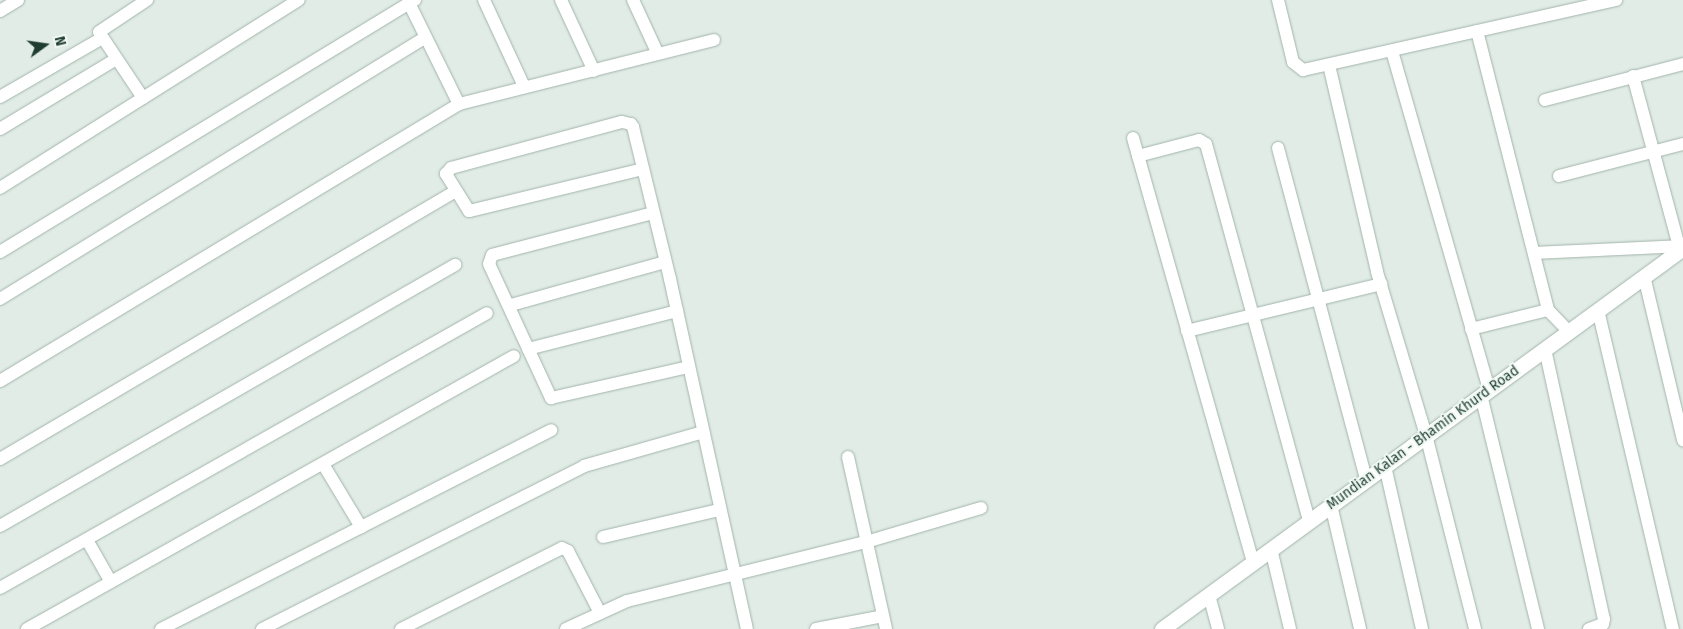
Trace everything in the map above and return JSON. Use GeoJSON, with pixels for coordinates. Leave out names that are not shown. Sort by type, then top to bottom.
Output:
{"type":"FeatureCollection","features":[{"type":"Feature","properties":{"kind":"street"},"geometry":{"type":"LineString","coordinates":[[0,11],[18,0]]}},
{"type":"Feature","properties":{"kind":"street"},"geometry":{"type":"LineString","coordinates":[[143,98],[102,38],[100,29],[148,0]]}},
{"type":"Feature","properties":{"kind":"street"},"geometry":{"type":"LineString","coordinates":[[0,188],[299,0]]}},
{"type":"Feature","properties":{"kind":"street"},"geometry":{"type":"LineString","coordinates":[[484,0],[524,86]]}},
{"type":"Feature","properties":{"kind":"street"},"geometry":{"type":"LineString","coordinates":[[561,0],[594,71]]}},
{"type":"Feature","properties":{"kind":"street"},"geometry":{"type":"LineString","coordinates":[[633,0],[656,52]]}},
{"type":"Feature","properties":{"kind":"street"},"geometry":{"type":"LineString","coordinates":[[1281,0],[1298,68],[1329,65],[1616,0]]}},
{"type":"Feature","properties":{"kind":"street"},"geometry":{"type":"LineString","coordinates":[[0,252],[412,2],[424,38],[458,104]]}},
{"type":"Feature","properties":{"kind":"street"},"geometry":{"type":"LineString","coordinates":[[1477,32],[1548,310],[1568,331]]}},
{"type":"Feature","properties":{"kind":"street"},"geometry":{"type":"LineString","coordinates":[[0,97],[102,38]]}},
{"type":"Feature","properties":{"kind":"street"},"geometry":{"type":"LineString","coordinates":[[0,299],[424,38]]}},
{"type":"Feature","properties":{"kind":"street"},"geometry":{"type":"LineString","coordinates":[[0,380],[458,104],[524,86],[594,71],[656,52],[714,40]]}},
{"type":"Feature","properties":{"kind":"street"},"geometry":{"type":"LineString","coordinates":[[1392,51],[1472,328],[1538,629]]}},
{"type":"Feature","properties":{"kind":"street"},"geometry":{"type":"LineString","coordinates":[[0,129],[116,59]]}},
{"type":"Feature","properties":{"kind":"street"},"geometry":{"type":"LineString","coordinates":[[1545,100],[1683,64]]}},
{"type":"Feature","properties":{"kind":"street"},"geometry":{"type":"LineString","coordinates":[[1329,65],[1380,284],[1426,435],[1475,629]]}},
{"type":"Feature","properties":{"kind":"street"},"geometry":{"type":"LineString","coordinates":[[1534,254],[1682,246],[1634,76]]}},
{"type":"Feature","properties":{"kind":"street"},"geometry":{"type":"LineString","coordinates":[[643,169],[469,211],[454,192],[446,175],[451,168],[626,121],[633,127],[643,169],[653,213],[665,262],[747,629]]}},
{"type":"Feature","properties":{"kind":"street"},"geometry":{"type":"LineString","coordinates":[[1134,138],[1253,562]]}},
{"type":"Feature","properties":{"kind":"street"},"geometry":{"type":"LineString","coordinates":[[1138,156],[1199,140],[1206,144],[1249,315],[1309,521]]}},
{"type":"Feature","properties":{"kind":"street"},"geometry":{"type":"LineString","coordinates":[[1559,176],[1655,153],[1683,144]]}},
{"type":"Feature","properties":{"kind":"street"},"geometry":{"type":"LineString","coordinates":[[1278,148],[1316,298],[1366,479]]}},
{"type":"Feature","properties":{"kind":"street"},"geometry":{"type":"LineString","coordinates":[[0,458],[454,192]]}},
{"type":"Feature","properties":{"kind":"street"},"geometry":{"type":"LineString","coordinates":[[653,213],[491,256],[489,264],[510,305],[528,349],[552,399],[689,368]]}},
{"type":"Feature","properties":{"kind":"street","name":"Mundian Kalan - Bhamin Khurd Road"},"geometry":{"type":"LineString","coordinates":[[1162,629],[1598,310],[1682,246]]}},
{"type":"Feature","properties":{"kind":"street"},"geometry":{"type":"LineString","coordinates":[[510,305],[665,262]]}},
{"type":"Feature","properties":{"kind":"street"},"geometry":{"type":"LineString","coordinates":[[0,526],[455,265]]}},
{"type":"Feature","properties":{"kind":"street"},"geometry":{"type":"LineString","coordinates":[[1644,276],[1683,440]]}},
{"type":"Feature","properties":{"kind":"street"},"geometry":{"type":"LineString","coordinates":[[1187,331],[1316,298],[1380,284]]}},
{"type":"Feature","properties":{"kind":"street"},"geometry":{"type":"LineString","coordinates":[[1472,328],[1548,310]]}},
{"type":"Feature","properties":{"kind":"street"},"geometry":{"type":"LineString","coordinates":[[1598,310],[1674,629]]}},
{"type":"Feature","properties":{"kind":"street"},"geometry":{"type":"LineString","coordinates":[[528,349],[676,311]]}},
{"type":"Feature","properties":{"kind":"street"},"geometry":{"type":"LineString","coordinates":[[0,588],[487,313]]}},
{"type":"Feature","properties":{"kind":"street"},"geometry":{"type":"LineString","coordinates":[[1545,349],[1604,619],[1603,624],[1589,629]]}},
{"type":"Feature","properties":{"kind":"street"},"geometry":{"type":"LineString","coordinates":[[27,629],[514,356]]}},
{"type":"Feature","properties":{"kind":"street"},"geometry":{"type":"LineString","coordinates":[[161,629],[550,430]]}},
{"type":"Feature","properties":{"kind":"street"},"geometry":{"type":"LineString","coordinates":[[262,629],[584,466],[703,432]]}},
{"type":"Feature","properties":{"kind":"street"},"geometry":{"type":"LineString","coordinates":[[848,457],[886,629]]}},
{"type":"Feature","properties":{"kind":"street"},"geometry":{"type":"LineString","coordinates":[[323,464],[361,527]]}},
{"type":"Feature","properties":{"kind":"street"},"geometry":{"type":"LineString","coordinates":[[1385,466],[1422,629]]}},
{"type":"Feature","properties":{"kind":"street"},"geometry":{"type":"LineString","coordinates":[[1331,505],[1360,629]]}},
{"type":"Feature","properties":{"kind":"street"},"geometry":{"type":"LineString","coordinates":[[566,629],[627,601],[866,542],[981,508]]}},
{"type":"Feature","properties":{"kind":"street"},"geometry":{"type":"LineString","coordinates":[[603,537],[719,510]]}},
{"type":"Feature","properties":{"kind":"street"},"geometry":{"type":"LineString","coordinates":[[87,540],[111,582]]}},
{"type":"Feature","properties":{"kind":"street"},"geometry":{"type":"LineString","coordinates":[[401,629],[562,548],[568,551],[600,613]]}},
{"type":"Feature","properties":{"kind":"street"},"geometry":{"type":"LineString","coordinates":[[1271,549],[1290,629]]}},
{"type":"Feature","properties":{"kind":"street"},"geometry":{"type":"LineString","coordinates":[[1209,594],[1218,629]]}},
{"type":"Feature","properties":{"kind":"street"},"geometry":{"type":"LineString","coordinates":[[816,629],[883,616]]}}]}
